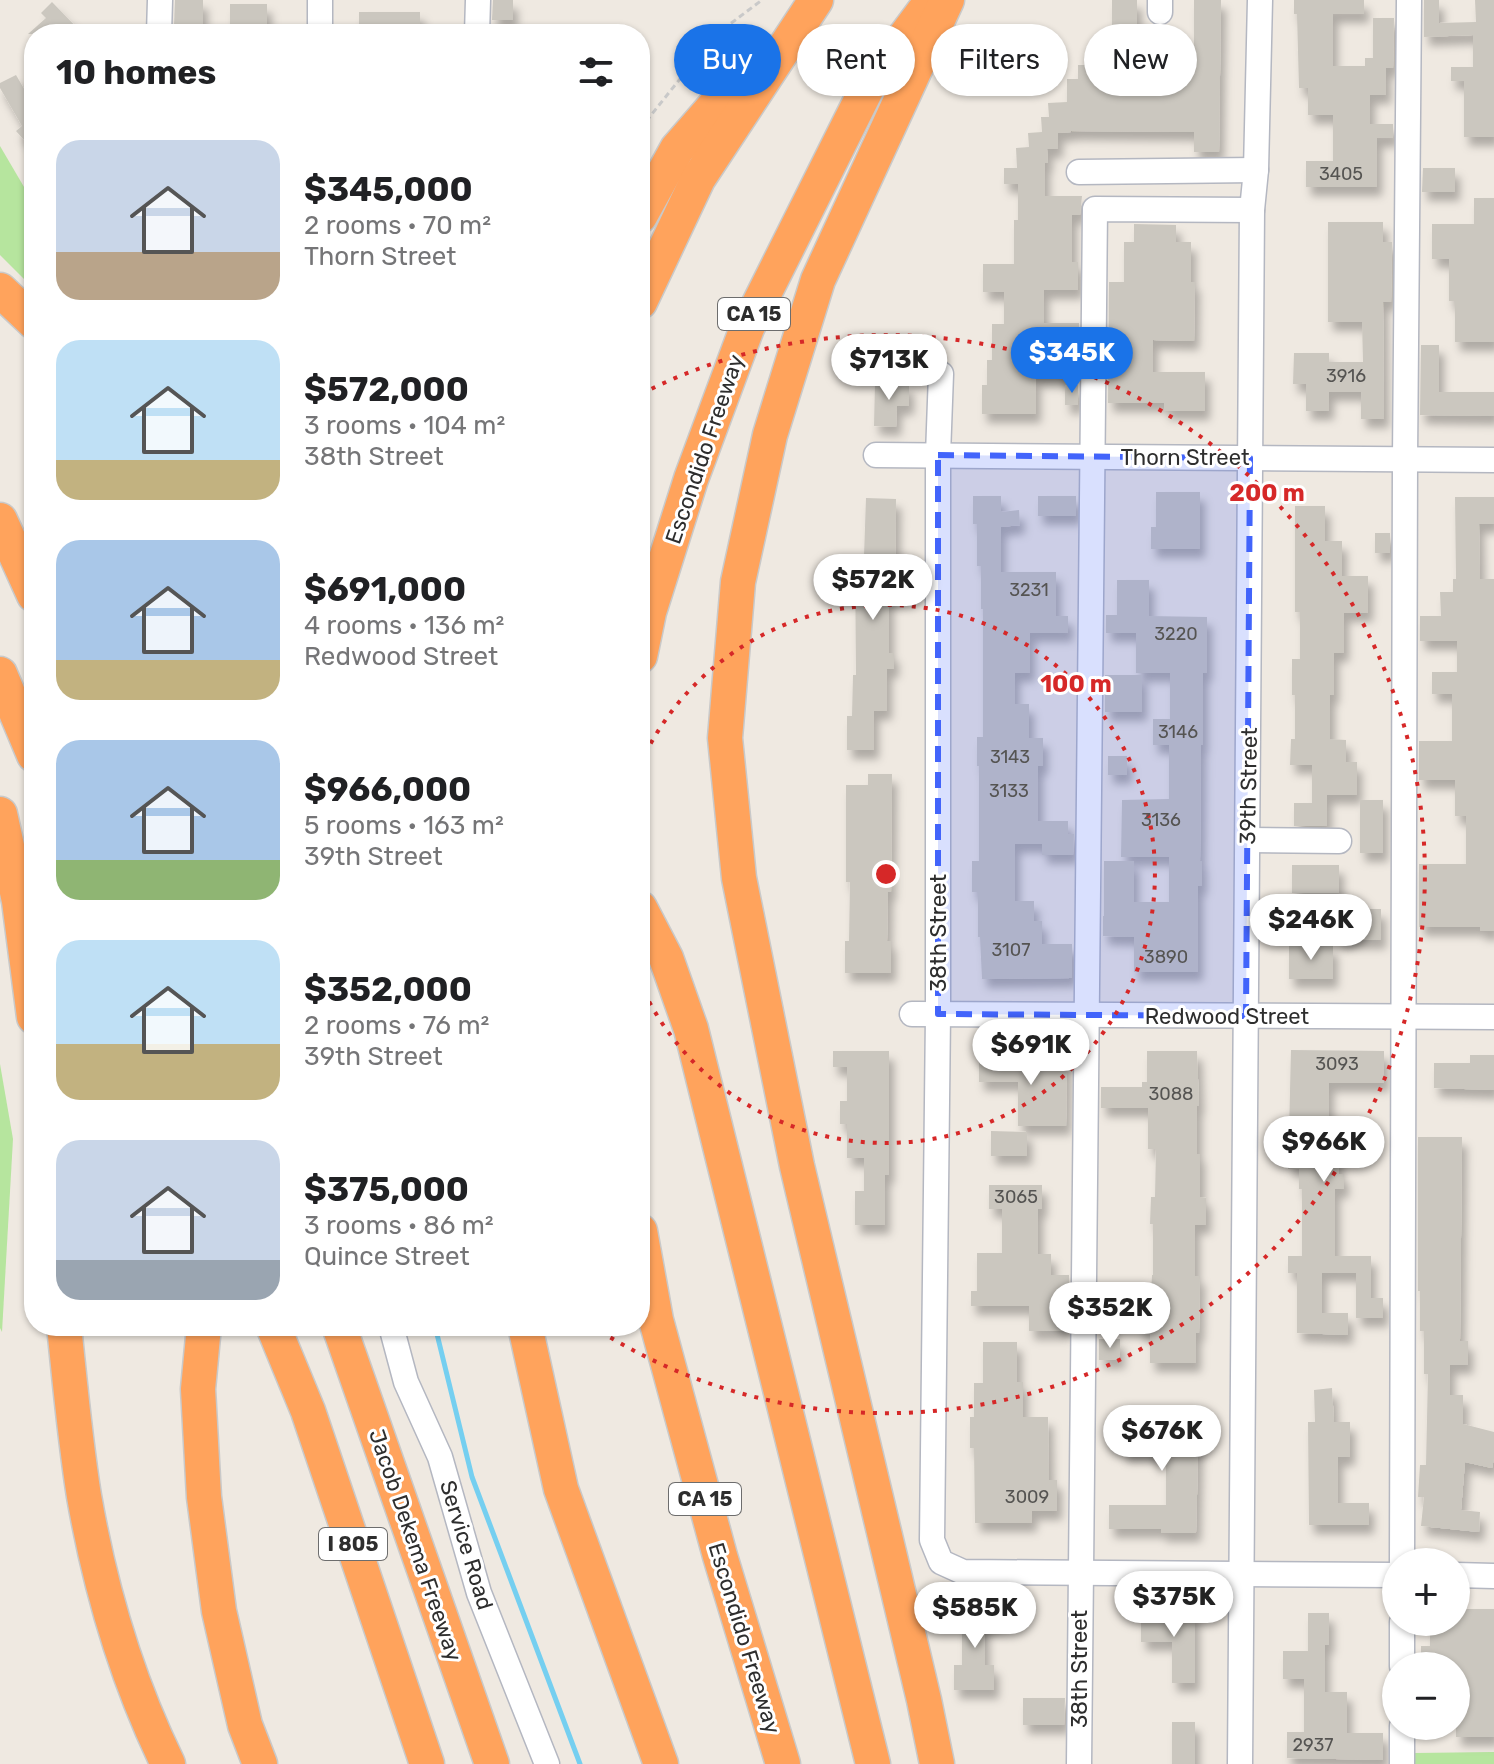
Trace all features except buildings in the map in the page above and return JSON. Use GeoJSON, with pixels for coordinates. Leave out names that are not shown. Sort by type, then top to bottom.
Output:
{"type":"FeatureCollection","features":[{"type":"Feature","properties":{"kind":"highway"},"geometry":{"type":"LineString","coordinates":[[650,198],[677,149],[806,0]]}},
{"type":"Feature","properties":{"kind":"highway"},"geometry":{"type":"LineString","coordinates":[[650,281],[698,179],[816,0]]}},
{"type":"Feature","properties":{"kind":"highway","name":"Escondido Freeway"},"geometry":{"type":"LineString","coordinates":[[650,609],[691,479],[747,328],[868,86],[931,0]]}},
{"type":"Feature","properties":{"kind":"highway"},"geometry":{"type":"LineString","coordinates":[[937,1764],[797,1166],[739,878],[725,738],[738,582],[770,435],[818,280],[947,0]]}},
{"type":"Feature","properties":{"kind":"highway"},"geometry":{"type":"LineString","coordinates":[[0,290],[24,313]]}},
{"type":"Feature","properties":{"kind":"highway"},"geometry":{"type":"LineString","coordinates":[[0,520],[24,573]]}},
{"type":"Feature","properties":{"kind":"highway"},"geometry":{"type":"LineString","coordinates":[[0,674],[24,731]]}},
{"type":"Feature","properties":{"kind":"highway"},"geometry":{"type":"LineString","coordinates":[[0,814],[24,940]]}},
{"type":"Feature","properties":{"kind":"highway"},"geometry":{"type":"LineString","coordinates":[[650,927],[666,958],[691,1029],[873,1764]]}},
{"type":"Feature","properties":{"kind":"highway","name":"Escondido Freeway"},"geometry":{"type":"LineString","coordinates":[[650,1287],[656,1320],[720,1556],[783,1764]]}},
{"type":"Feature","properties":{"kind":"highway"},"geometry":{"type":"LineString","coordinates":[[65,1336],[84,1495],[98,1566],[122,1647],[154,1735],[168,1764]]}},
{"type":"Feature","properties":{"kind":"highway"},"geometry":{"type":"LineString","coordinates":[[203,1336],[198,1389],[204,1497],[219,1611],[245,1725],[260,1764]]}},
{"type":"Feature","properties":{"kind":"highway","name":"I 805"},"geometry":{"type":"LineString","coordinates":[[277,1336],[308,1411],[427,1764]]}},
{"type":"Feature","properties":{"kind":"highway","name":"Jacob Dekema Freeway"},"geometry":{"type":"LineString","coordinates":[[342,1336],[492,1764]]}},
{"type":"Feature","properties":{"kind":"highway"},"geometry":{"type":"LineString","coordinates":[[527,1336],[561,1489],[661,1764]]}},
{"type":"Feature","properties":{"kind":"street"},"geometry":{"type":"LineString","coordinates":[[159,24],[160,0]]}},
{"type":"Feature","properties":{"kind":"street"},"geometry":{"type":"LineString","coordinates":[[320,0],[320,24]]}},
{"type":"Feature","properties":{"kind":"street"},"geometry":{"type":"LineString","coordinates":[[477,24],[478,0]]}},
{"type":"Feature","properties":{"kind":"street","name":"39th Street"},"geometry":{"type":"LineString","coordinates":[[1240,1764],[1252,210],[1256,170],[1260,0]]}},
{"type":"Feature","properties":{"kind":"street"},"geometry":{"type":"LineString","coordinates":[[1402,1548],[1409,0]]}},
{"type":"Feature","properties":{"kind":"street"},"geometry":{"type":"LineString","coordinates":[[1079,172],[1256,170]]}},
{"type":"Feature","properties":{"kind":"street","name":"38th Street"},"geometry":{"type":"LineString","coordinates":[[1079,1764],[1095,209],[1252,210]]}},
{"type":"Feature","properties":{"kind":"street","name":"38th Street"},"geometry":{"type":"LineString","coordinates":[[941,374],[932,1540],[941,1562],[963,1572],[1079,1573]]}},
{"type":"Feature","properties":{"kind":"street","name":"Thorn Street"},"geometry":{"type":"LineString","coordinates":[[876,455],[1494,460]]}},
{"type":"Feature","properties":{"kind":"street"},"geometry":{"type":"LineString","coordinates":[[1248,840],[1339,841]]}},
{"type":"Feature","properties":{"kind":"street","name":"Redwood Street"},"geometry":{"type":"LineString","coordinates":[[912,1014],[1494,1017]]}},
{"type":"Feature","properties":{"kind":"street","name":"Service Road"},"geometry":{"type":"LineString","coordinates":[[394,1336],[406,1382],[440,1457],[479,1593],[547,1764]]}},
{"type":"Feature","properties":{"kind":"street"},"geometry":{"type":"LineString","coordinates":[[1079,1573],[1382,1575]]}},
{"type":"Feature","properties":{"kind":"street"},"geometry":{"type":"LineString","coordinates":[[1470,1575],[1494,1576]]}},
{"type":"Feature","properties":{"kind":"street"},"geometry":{"type":"LineString","coordinates":[[1402,1740],[1402,1764]]}},
{"type":"Feature","properties":{"kind":"path"},"geometry":{"type":"LineString","coordinates":[[650,116],[711,40],[762,0]]}},
{"type":"Feature","properties":{"kind":"highlighted area"},"geometry":{"type":"Polygon","coordinates":[[[938,455],[1250,458],[1246,1016],[938,1014],[938,455]]]}},
{"type":"Feature","properties":{"kind":"green space"},"geometry":{"type":"Polygon","coordinates":[[[0,146],[24,187],[24,279],[0,255],[0,146]]]}},
{"type":"Feature","properties":{"kind":"green space"},"geometry":{"type":"Polygon","coordinates":[[[0,1064],[13,1139],[2,1332],[0,1328],[0,1064]]]}},
{"type":"Feature","properties":{"kind":"green space"},"geometry":{"type":"Polygon","coordinates":[[[1494,1752],[1494,1764],[1415,1764],[1415,1753],[1494,1752]]]}},
{"type":"Feature","properties":{"kind":"waterway"},"geometry":{"type":"LineString","coordinates":[[437,1336],[472,1477],[580,1764]]}}]}
